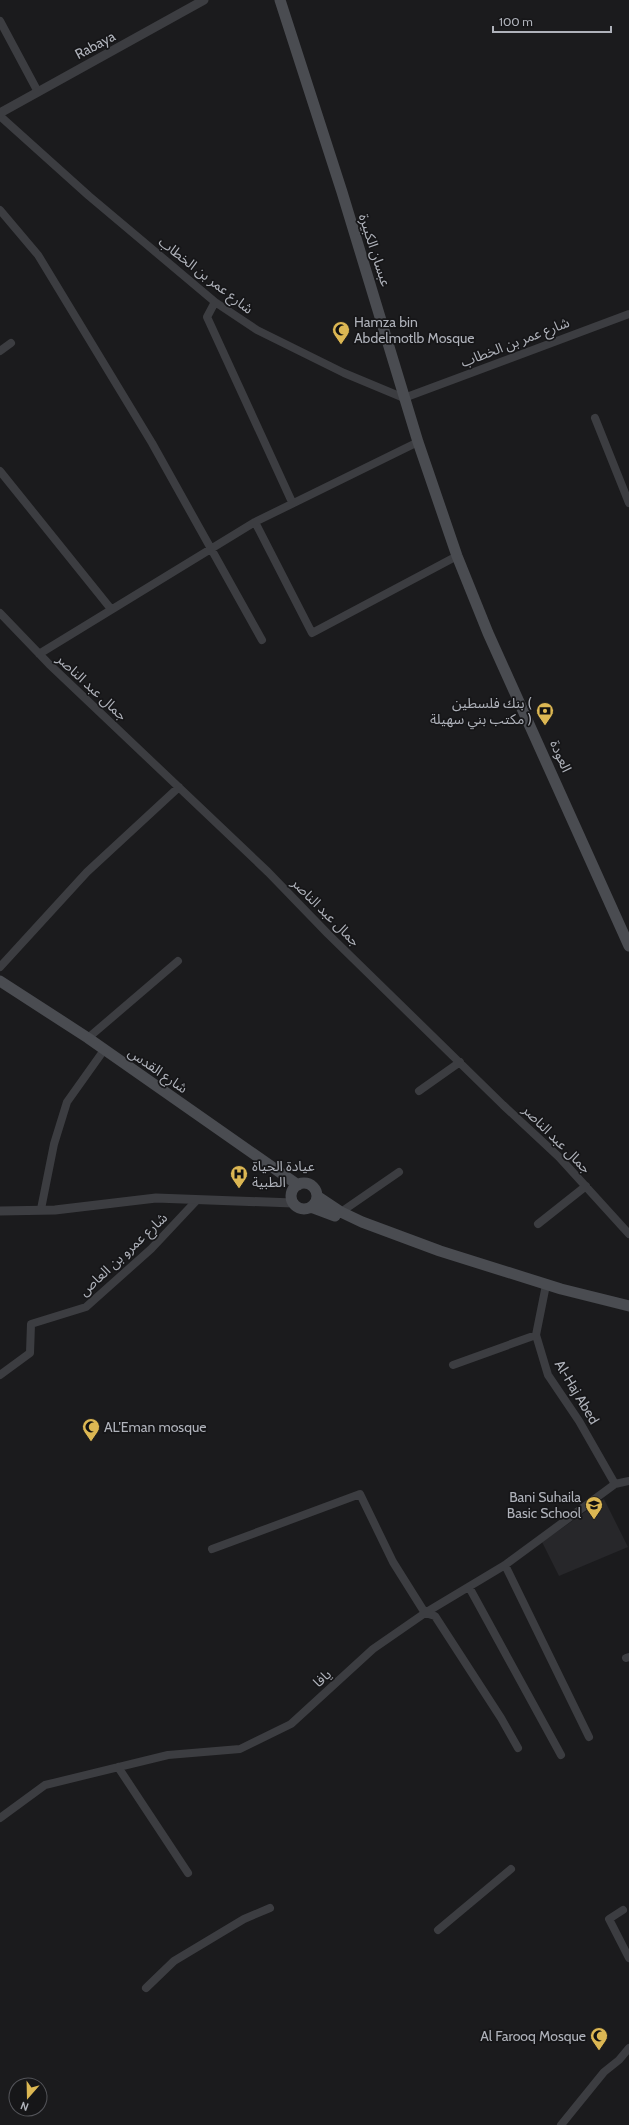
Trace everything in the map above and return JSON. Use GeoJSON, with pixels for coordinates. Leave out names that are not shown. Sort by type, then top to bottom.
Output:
{"type":"FeatureCollection","features":[{"type":"Feature","properties":{"kind":"main road","name":"عبسان الكبيرة"},"geometry":{"type":"LineString","coordinates":[[280,0],[342,192],[404,398],[441,510]]}},
{"type":"Feature","properties":{"kind":"main road","name":"العودة"},"geometry":{"type":"LineString","coordinates":[[441,510],[457,556],[488,633],[628,940]]}},
{"type":"Feature","properties":{"kind":"main road","name":"شارع القدس"},"geometry":{"type":"LineString","coordinates":[[0,982],[88,1038],[298,1185]]}},
{"type":"Feature","properties":{"kind":"main road"},"geometry":{"type":"LineString","coordinates":[[546,1286],[388,1232],[341,1212],[317,1196],[311,1186],[304,1184],[298,1185],[292,1193],[293,1203],[302,1209],[311,1207],[323,1210],[357,1227],[432,1255],[511,1281],[561,1289],[629,1306]]}},
{"type":"Feature","properties":{"kind":"main road"},"geometry":{"type":"LineString","coordinates":[[311,1207],[315,1203],[317,1196]]}},
{"type":"Feature","properties":{"kind":"street","name":"Rabaya"},"geometry":{"type":"LineString","coordinates":[[0,113],[204,0]]}},
{"type":"Feature","properties":{"kind":"street"},"geometry":{"type":"LineString","coordinates":[[0,22],[38,92]]}},
{"type":"Feature","properties":{"kind":"street","name":"شارع عمر بن الخطاب"},"geometry":{"type":"LineString","coordinates":[[0,116],[89,196],[215,302],[257,330],[344,373],[404,398],[629,314]]}},
{"type":"Feature","properties":{"kind":"street"},"geometry":{"type":"LineString","coordinates":[[0,210],[38,255],[152,443],[262,640]]}},
{"type":"Feature","properties":{"kind":"street"},"geometry":{"type":"LineString","coordinates":[[215,302],[207,317],[292,502]]}},
{"type":"Feature","properties":{"kind":"street"},"geometry":{"type":"LineString","coordinates":[[0,351],[11,343]]}},
{"type":"Feature","properties":{"kind":"street"},"geometry":{"type":"LineString","coordinates":[[595,418],[629,503]]}},
{"type":"Feature","properties":{"kind":"street"},"geometry":{"type":"LineString","coordinates":[[39,654],[255,522],[292,502],[418,442]]}},
{"type":"Feature","properties":{"kind":"street"},"geometry":{"type":"LineString","coordinates":[[0,471],[111,609]]}},
{"type":"Feature","properties":{"kind":"street"},"geometry":{"type":"LineString","coordinates":[[255,522],[312,633],[457,556]]}},
{"type":"Feature","properties":{"kind":"street","name":"جمال عبد الناصر"},"geometry":{"type":"LineString","coordinates":[[0,613],[39,654],[272,876],[328,934],[559,1157],[629,1234]]}},
{"type":"Feature","properties":{"kind":"street"},"geometry":{"type":"LineString","coordinates":[[0,967],[87,872],[179,787]]}},
{"type":"Feature","properties":{"kind":"street"},"geometry":{"type":"LineString","coordinates":[[88,1038],[178,961]]}},
{"type":"Feature","properties":{"kind":"street"},"geometry":{"type":"LineString","coordinates":[[41,1209],[54,1144],[67,1102],[104,1050]]}},
{"type":"Feature","properties":{"kind":"street"},"geometry":{"type":"LineString","coordinates":[[419,1091],[460,1062]]}},
{"type":"Feature","properties":{"kind":"street"},"geometry":{"type":"LineString","coordinates":[[341,1212],[399,1172]]}},
{"type":"Feature","properties":{"kind":"street"},"geometry":{"type":"LineString","coordinates":[[538,1224],[586,1186]]}},
{"type":"Feature","properties":{"kind":"street"},"geometry":{"type":"LineString","coordinates":[[0,1211],[41,1209],[55,1210],[156,1198],[293,1203]]}},
{"type":"Feature","properties":{"kind":"street","name":"شارع عمرو بن العاص"},"geometry":{"type":"LineString","coordinates":[[0,1375],[30,1353],[31,1324],[86,1307],[151,1249],[197,1200]]}},
{"type":"Feature","properties":{"kind":"street","name":"Al-Haj Abed"},"geometry":{"type":"LineString","coordinates":[[546,1286],[536,1335],[548,1374],[580,1421],[615,1484]]}},
{"type":"Feature","properties":{"kind":"street"},"geometry":{"type":"LineString","coordinates":[[453,1365],[536,1335]]}},
{"type":"Feature","properties":{"kind":"street","name":"يافا"},"geometry":{"type":"LineString","coordinates":[[0,1818],[45,1785],[168,1755],[240,1749],[291,1724],[373,1650],[425,1613],[505,1565],[615,1484],[629,1481]]}},
{"type":"Feature","properties":{"kind":"street"},"geometry":{"type":"LineString","coordinates":[[212,1549],[360,1494],[393,1562],[425,1613],[435,1616],[501,1718],[518,1748]]}},
{"type":"Feature","properties":{"kind":"street"},"geometry":{"type":"LineString","coordinates":[[505,1565],[589,1737]]}},
{"type":"Feature","properties":{"kind":"street"},"geometry":{"type":"LineString","coordinates":[[469,1587],[561,1755]]}},
{"type":"Feature","properties":{"kind":"street"},"geometry":{"type":"LineString","coordinates":[[118,1767],[188,1873]]}},
{"type":"Feature","properties":{"kind":"street"},"geometry":{"type":"LineString","coordinates":[[438,1930],[511,1869]]}},
{"type":"Feature","properties":{"kind":"street"},"geometry":{"type":"LineString","coordinates":[[146,1988],[174,1961],[244,1919],[270,1908]]}},
{"type":"Feature","properties":{"kind":"street"},"geometry":{"type":"LineString","coordinates":[[623,1910],[609,1919],[629,1958]]}},
{"type":"Feature","properties":{"kind":"street"},"geometry":{"type":"LineString","coordinates":[[561,2125],[604,2072],[619,2060],[629,2048]]}},
{"type":"Feature","properties":{"kind":"shaded area","name":"Bani Suhaila Basic School"},"geometry":{"type":"Polygon","coordinates":[[[604,1499],[628,1547],[559,1576],[542,1542],[604,1499]]]}},
{"type":"Feature","properties":{"kind":"place","name":"Hamza bin Abdelmotlb Mosque"},"geometry":{"type":"Point","coordinates":[341,345]}},
{"type":"Feature","properties":{"kind":"place","name":"بنك فلسطين ( مكتب بني سهيلة )"},"geometry":{"type":"Point","coordinates":[545,726]}},
{"type":"Feature","properties":{"kind":"place","name":"عيادة الحياة الطبية"},"geometry":{"type":"Point","coordinates":[239,1189]}},
{"type":"Feature","properties":{"kind":"place","name":"AL'Eman mosque"},"geometry":{"type":"Point","coordinates":[91,1442]}},
{"type":"Feature","properties":{"kind":"place","name":"Bani Suhaila Basic School"},"geometry":{"type":"Point","coordinates":[594,1520]}},
{"type":"Feature","properties":{"kind":"place","name":"Al Farooq Mosque"},"geometry":{"type":"Point","coordinates":[599,2051]}}]}
